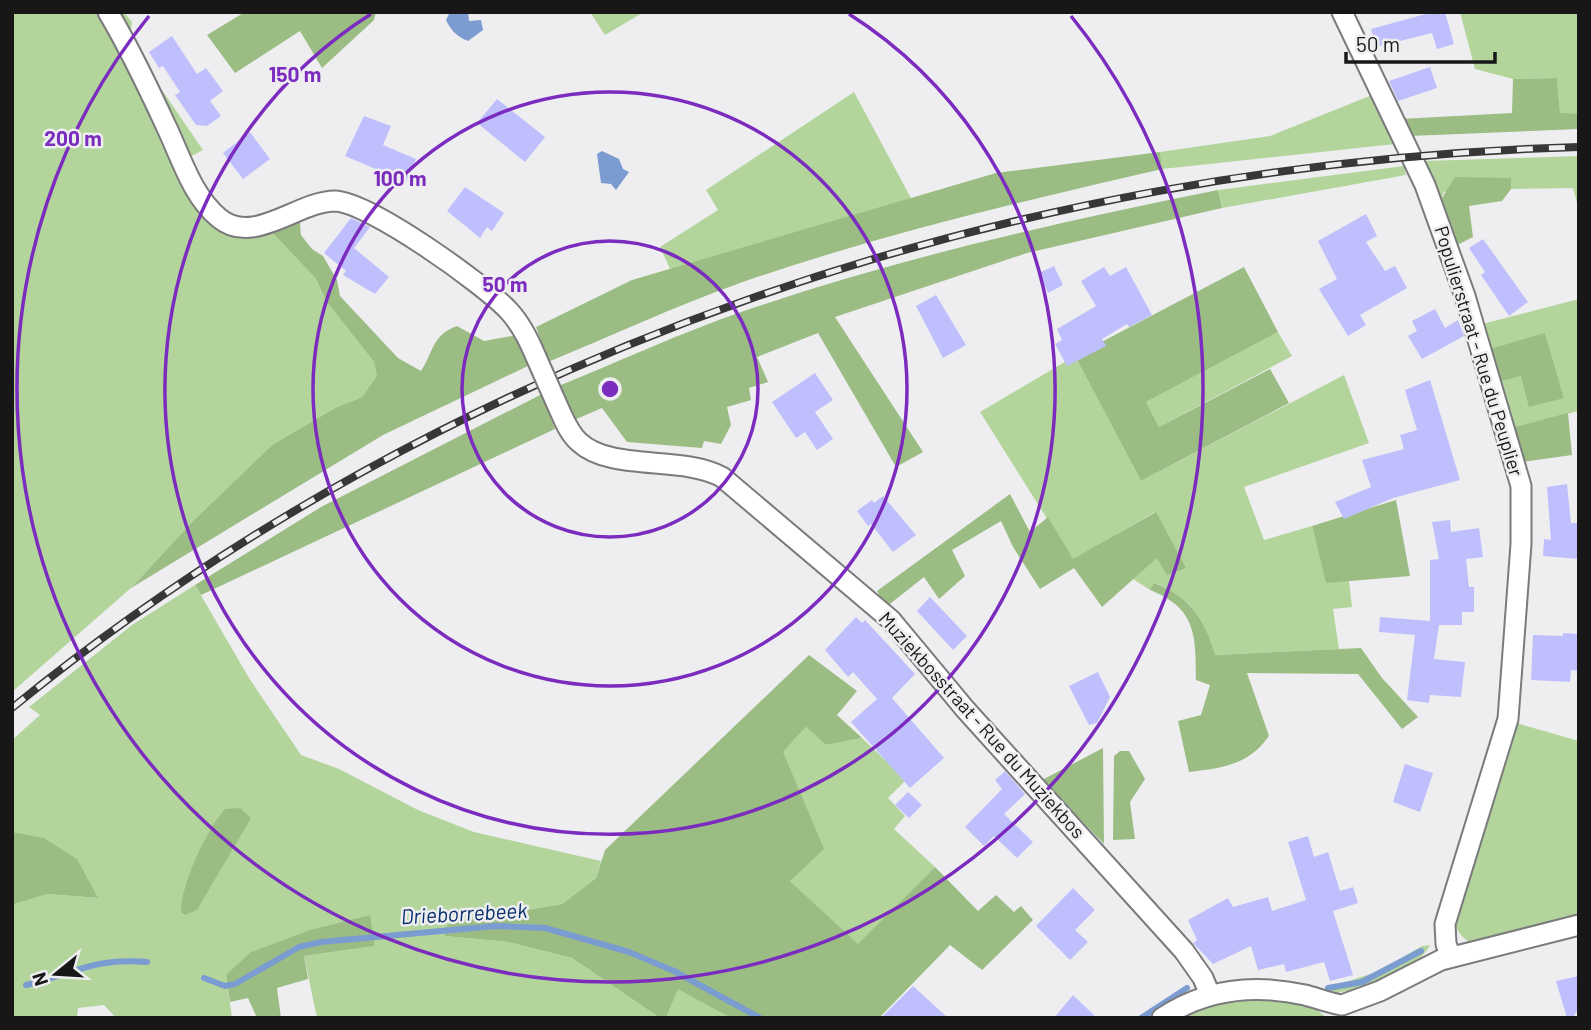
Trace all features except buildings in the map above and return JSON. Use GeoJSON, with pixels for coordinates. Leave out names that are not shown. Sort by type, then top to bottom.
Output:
{"type":"FeatureCollection","features":[{"type":"Feature","properties":{"kind":"street","name":"Muziekbosstraat - Rue du Muziekbos"},"geometry":{"type":"LineString","coordinates":[[108,12],[135,58],[199,195],[219,219],[230,225],[246,228],[262,225],[318,203],[346,202],[391,226],[482,288],[521,326],[559,409],[576,438],[595,451],[625,458],[688,464],[707,469],[722,477],[891,620],[965,709],[1184,951],[1203,978],[1210,995]]}},
{"type":"Feature","properties":{"kind":"street","name":"Populierstraat - Rue du Peuplier"},"geometry":{"type":"LineString","coordinates":[[1342,12],[1425,185],[1469,308],[1521,486],[1521,544],[1507,719],[1445,924],[1446,944],[1451,957]]}},
{"type":"Feature","properties":{"kind":"street"},"geometry":{"type":"LineString","coordinates":[[1162,1018],[1210,995],[1261,989],[1305,995],[1343,1012],[1451,957],[1579,925]]}},
{"type":"Feature","properties":{"kind":"green space"},"geometry":{"type":"Polygon","coordinates":[[[12,12],[124,12],[132,22],[129,42],[203,150],[178,163],[205,221],[230,231],[268,228],[316,279],[326,301],[374,362],[378,376],[362,397],[335,408],[272,445],[193,521],[131,588],[12,692],[12,12]]]}},
{"type":"Feature","properties":{"kind":"green space"},"geometry":{"type":"Polygon","coordinates":[[[245,12],[376,12],[374,20],[322,68],[300,31],[235,73],[207,35],[245,12]]]}},
{"type":"Feature","properties":{"kind":"green space"},"geometry":{"type":"Polygon","coordinates":[[[590,12],[644,12],[605,35],[590,12]]]}},
{"type":"Feature","properties":{"kind":"green space"},"geometry":{"type":"Polygon","coordinates":[[[1460,12],[1579,12],[1579,114],[1560,114],[1557,78],[1513,79],[1475,69],[1460,12]]]}},
{"type":"Feature","properties":{"kind":"green space"},"geometry":{"type":"Polygon","coordinates":[[[1557,78],[1560,113],[1579,114],[1579,129],[1410,136],[1400,119],[1512,113],[1513,79],[1557,78]]]}},
{"type":"Feature","properties":{"kind":"green space"},"geometry":{"type":"Polygon","coordinates":[[[854,92],[912,200],[670,269],[660,247],[718,210],[706,190],[854,92]]]}},
{"type":"Feature","properties":{"kind":"green space"},"geometry":{"type":"Polygon","coordinates":[[[1372,95],[1395,144],[1162,169],[1160,152],[1270,136],[1372,95]]]}},
{"type":"Feature","properties":{"kind":"green space"},"geometry":{"type":"Polygon","coordinates":[[[1160,152],[1162,169],[950,220],[792,266],[691,301],[548,362],[536,327],[632,280],[996,173],[1160,152]]]}},
{"type":"Feature","properties":{"kind":"green space"},"geometry":{"type":"Polygon","coordinates":[[[1579,156],[1579,210],[1573,188],[1511,189],[1511,178],[1444,192],[1440,201],[1424,161],[1579,156]]]}},
{"type":"Feature","properties":{"kind":"green space"},"geometry":{"type":"Polygon","coordinates":[[[1404,166],[1406,175],[1222,208],[1218,190],[1404,166]]]}},
{"type":"Feature","properties":{"kind":"green space"},"geometry":{"type":"Polygon","coordinates":[[[1455,177],[1511,178],[1511,189],[1502,201],[1469,206],[1473,237],[1455,246],[1440,201],[1455,177]]]}},
{"type":"Feature","properties":{"kind":"green space"},"geometry":{"type":"Polygon","coordinates":[[[1218,190],[1222,208],[1027,253],[835,317],[923,452],[896,467],[818,333],[757,357],[768,382],[749,388],[751,400],[727,407],[731,425],[721,444],[704,441],[702,448],[627,442],[602,408],[574,420],[556,387],[720,320],[861,274],[1039,228],[1218,190]]]}},
{"type":"Feature","properties":{"kind":"green space"},"geometry":{"type":"Polygon","coordinates":[[[299,212],[301,235],[312,249],[323,256],[337,280],[340,296],[398,358],[421,371],[438,339],[457,326],[484,341],[517,335],[530,365],[383,435],[131,588],[193,521],[272,445],[335,408],[362,397],[377,376],[374,362],[326,301],[316,279],[268,228],[299,212]]]}},
{"type":"Feature","properties":{"kind":"green space"},"geometry":{"type":"Polygon","coordinates":[[[1244,267],[1278,332],[1146,402],[1159,427],[1270,369],[1289,403],[1141,481],[1075,356],[1244,267]]]}},
{"type":"Feature","properties":{"kind":"green space"},"geometry":{"type":"Polygon","coordinates":[[[1579,299],[1579,411],[1514,427],[1500,382],[1521,376],[1564,398],[1545,334],[1489,349],[1482,324],[1579,299]]]}},
{"type":"Feature","properties":{"kind":"green space"},"geometry":{"type":"Polygon","coordinates":[[[1278,332],[1292,356],[1159,427],[1146,402],[1278,332]]]}},
{"type":"Feature","properties":{"kind":"green space"},"geometry":{"type":"Polygon","coordinates":[[[1545,333],[1564,398],[1529,407],[1521,376],[1500,382],[1489,349],[1545,333]]]}},
{"type":"Feature","properties":{"kind":"green space"},"geometry":{"type":"Polygon","coordinates":[[[1075,356],[1141,481],[1344,375],[1369,443],[1244,487],[1264,540],[1312,526],[1326,582],[1349,581],[1352,607],[1333,609],[1339,649],[1214,655],[1201,620],[1186,602],[1167,588],[1155,583],[1150,590],[1133,579],[1158,557],[1155,512],[1073,560],[980,412],[1075,356]]]}},
{"type":"Feature","properties":{"kind":"green space"},"geometry":{"type":"Polygon","coordinates":[[[542,394],[555,429],[201,595],[195,585],[321,507],[542,394]]]}},
{"type":"Feature","properties":{"kind":"green space"},"geometry":{"type":"Polygon","coordinates":[[[1568,413],[1572,455],[1523,462],[1514,427],[1568,413]]]}},
{"type":"Feature","properties":{"kind":"green space"},"geometry":{"type":"Polygon","coordinates":[[[1010,494],[1030,532],[1048,517],[1073,559],[1156,512],[1186,568],[1167,575],[1157,558],[1102,607],[1074,568],[1040,589],[1013,547],[1001,521],[952,550],[965,576],[939,599],[924,577],[886,607],[877,591],[1010,494]]]}},
{"type":"Feature","properties":{"kind":"green space"},"geometry":{"type":"Polygon","coordinates":[[[1396,500],[1410,576],[1326,583],[1312,526],[1396,500]]]}},
{"type":"Feature","properties":{"kind":"green space"},"geometry":{"type":"Polygon","coordinates":[[[1154,583],[1177,595],[1194,611],[1201,620],[1215,655],[1361,648],[1382,678],[1418,717],[1402,729],[1358,674],[1247,673],[1269,736],[1244,759],[1224,766],[1189,772],[1178,721],[1201,715],[1210,685],[1196,680],[1194,636],[1185,615],[1177,605],[1150,590],[1154,583]]]}},
{"type":"Feature","properties":{"kind":"green space"},"geometry":{"type":"Polygon","coordinates":[[[195,585],[249,678],[301,755],[339,769],[418,810],[474,832],[601,861],[596,878],[562,904],[451,923],[445,936],[508,942],[572,958],[660,1018],[317,1018],[304,956],[375,946],[369,915],[226,975],[232,1018],[116,1018],[104,1005],[78,1008],[77,1018],[12,1018],[12,905],[47,894],[97,898],[20,834],[12,832],[12,740],[40,715],[29,707],[132,625],[195,585]]]}},
{"type":"Feature","properties":{"kind":"green space"},"geometry":{"type":"Polygon","coordinates":[[[809,655],[857,691],[837,715],[862,738],[826,745],[806,727],[783,752],[824,849],[790,881],[858,944],[935,867],[978,911],[996,895],[1014,912],[1021,906],[1033,920],[982,970],[950,945],[879,1018],[731,1018],[678,989],[666,1018],[660,1018],[572,958],[508,942],[445,936],[443,929],[451,923],[562,904],[596,878],[605,850],[809,655]]]}},
{"type":"Feature","properties":{"kind":"green space"},"geometry":{"type":"Polygon","coordinates":[[[1513,722],[1579,741],[1579,916],[1471,943],[1461,935],[1456,925],[1457,901],[1513,722]]]}},
{"type":"Feature","properties":{"kind":"green space"},"geometry":{"type":"Polygon","coordinates":[[[806,727],[826,745],[862,738],[906,780],[888,798],[905,816],[894,829],[935,867],[858,945],[789,880],[783,752],[806,727]]]}},
{"type":"Feature","properties":{"kind":"green space"},"geometry":{"type":"Polygon","coordinates":[[[1103,748],[1104,844],[1042,780],[1103,748]]]}},
{"type":"Feature","properties":{"kind":"green space"},"geometry":{"type":"Polygon","coordinates":[[[1120,751],[1129,751],[1145,779],[1130,802],[1135,839],[1113,840],[1114,756],[1120,751]]]}},
{"type":"Feature","properties":{"kind":"green space"},"geometry":{"type":"Polygon","coordinates":[[[240,808],[251,818],[197,910],[185,915],[181,912],[185,887],[203,844],[225,809],[240,808]]]}},
{"type":"Feature","properties":{"kind":"green space"},"geometry":{"type":"Polygon","coordinates":[[[12,832],[44,838],[77,859],[98,898],[47,894],[12,905],[12,832]]]}},
{"type":"Feature","properties":{"kind":"green space"},"geometry":{"type":"Polygon","coordinates":[[[370,915],[375,946],[304,956],[308,979],[277,988],[281,1018],[257,1018],[248,998],[230,1002],[226,975],[251,952],[310,930],[370,915]]]}},
{"type":"Feature","properties":{"kind":"green space"},"geometry":{"type":"Polygon","coordinates":[[[1430,945],[1424,954],[1400,972],[1353,990],[1327,992],[1328,988],[1379,971],[1422,946],[1430,945]]]}},
{"type":"Feature","properties":{"kind":"green space"},"geometry":{"type":"Polygon","coordinates":[[[678,988],[731,1018],[666,1018],[678,988]]]}},
{"type":"Feature","properties":{"kind":"green space"},"geometry":{"type":"Polygon","coordinates":[[[1246,998],[1311,1005],[1327,1018],[1179,1018],[1199,1007],[1246,998]]]}},
{"type":"Feature","properties":{"kind":"water"},"geometry":{"type":"Polygon","coordinates":[[[450,12],[468,12],[469,21],[481,20],[483,30],[468,41],[461,38],[446,20],[450,12]]]}},
{"type":"Feature","properties":{"kind":"water"},"geometry":{"type":"Polygon","coordinates":[[[602,151],[619,159],[623,169],[629,172],[616,190],[611,184],[601,183],[597,154],[602,151]]]}},
{"type":"Feature","properties":{"kind":"waterway","name":"Drieborrebeek"},"geometry":{"type":"LineString","coordinates":[[204,978],[225,986],[235,984],[299,947],[321,942],[496,926],[545,928],[629,952],[674,971],[760,1018]]}},
{"type":"Feature","properties":{"kind":"waterway","name":"Drieborrebeek"},"geometry":{"type":"LineString","coordinates":[[1328,988],[1362,982],[1421,951]]}},
{"type":"Feature","properties":{"kind":"waterway","name":"Drieborrebeek"},"geometry":{"type":"LineString","coordinates":[[26,985],[98,964],[147,962]]}},
{"type":"Feature","properties":{"kind":"waterway","name":"Drieborrebeek"},"geometry":{"type":"LineString","coordinates":[[1141,1018],[1187,988]]}},
{"type":"Feature","properties":{"kind":"railway"},"geometry":{"type":"LineString","coordinates":[[12,708],[183,582],[363,472],[552,377],[749,299],[951,237],[1158,191],[1368,161],[1579,147]]}}]}
